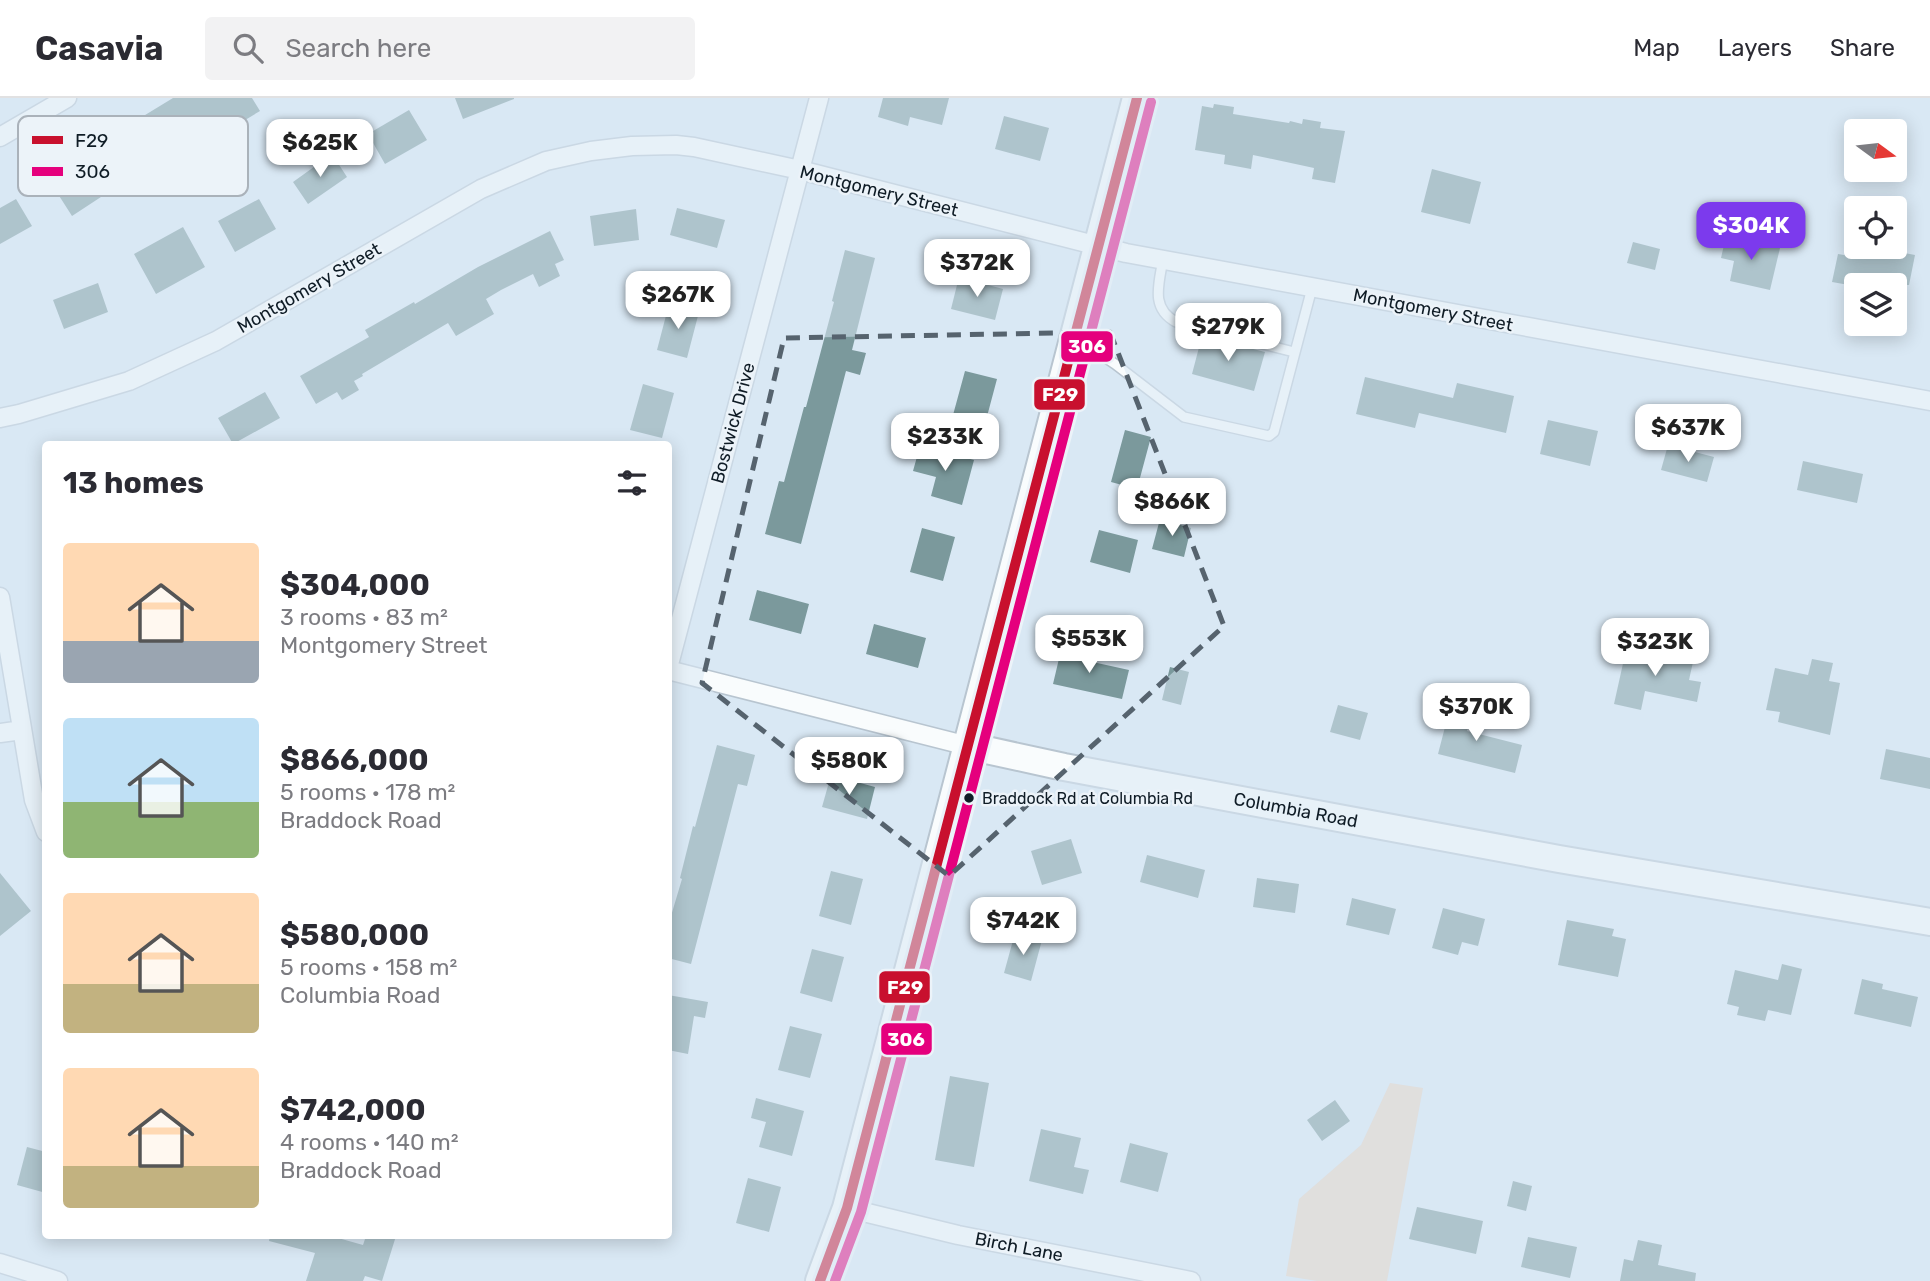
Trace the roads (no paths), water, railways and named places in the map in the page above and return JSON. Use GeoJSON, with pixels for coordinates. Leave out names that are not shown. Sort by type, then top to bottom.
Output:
{"type":"FeatureCollection","features":[{"type":"Feature","properties":{"kind":"main road"},"geometry":{"type":"LineString","coordinates":[[820,1281],[847,1208],[1137,98]]}},
{"type":"Feature","properties":{"kind":"main road"},"geometry":{"type":"LineString","coordinates":[[836,1281],[847,1208]]}},
{"type":"Feature","properties":{"kind":"street"},"geometry":{"type":"LineString","coordinates":[[36,116],[67,98]]}},
{"type":"Feature","properties":{"kind":"street","name":"Bostwick Drive"},"geometry":{"type":"LineString","coordinates":[[672,654],[818,98]]}},
{"type":"Feature","properties":{"kind":"street"},"geometry":{"type":"LineString","coordinates":[[0,137],[18,127]]}},
{"type":"Feature","properties":{"kind":"street","name":"Montgomery Street"},"geometry":{"type":"LineString","coordinates":[[0,418],[130,381],[176,360],[216,341],[481,189],[546,161],[604,149],[676,145],[800,170],[1098,247],[1930,401]]}},
{"type":"Feature","properties":{"kind":"street"},"geometry":{"type":"LineString","coordinates":[[0,597],[34,800],[42,821]]}},
{"type":"Feature","properties":{"kind":"street","name":"Columbia Road"},"geometry":{"type":"LineString","coordinates":[[672,670],[968,746],[1064,767],[1559,859],[1930,922]]}},
{"type":"Feature","properties":{"kind":"street"},"geometry":{"type":"LineString","coordinates":[[0,733],[22,730]]}},
{"type":"Feature","properties":{"kind":"street","name":"Birch Lane"},"geometry":{"type":"LineString","coordinates":[[847,1208],[958,1235],[1191,1281]]}},
{"type":"Feature","properties":{"kind":"street"},"geometry":{"type":"LineString","coordinates":[[0,1263],[58,1281]]}},
{"type":"Feature","properties":{"kind":"lane"},"geometry":{"type":"LineString","coordinates":[[1163,260],[1158,293],[1160,307],[1166,317],[1176,322],[1294,352]]}},
{"type":"Feature","properties":{"kind":"lane"},"geometry":{"type":"LineString","coordinates":[[1071,350],[1106,358],[1115,363],[1184,417],[1269,436],[1274,432],[1312,288]]}},
{"type":"Feature","properties":{"kind":"place","name":"Braddock Rd at Columbia Rd"},"geometry":{"type":"Point","coordinates":[969,798]}}]}
